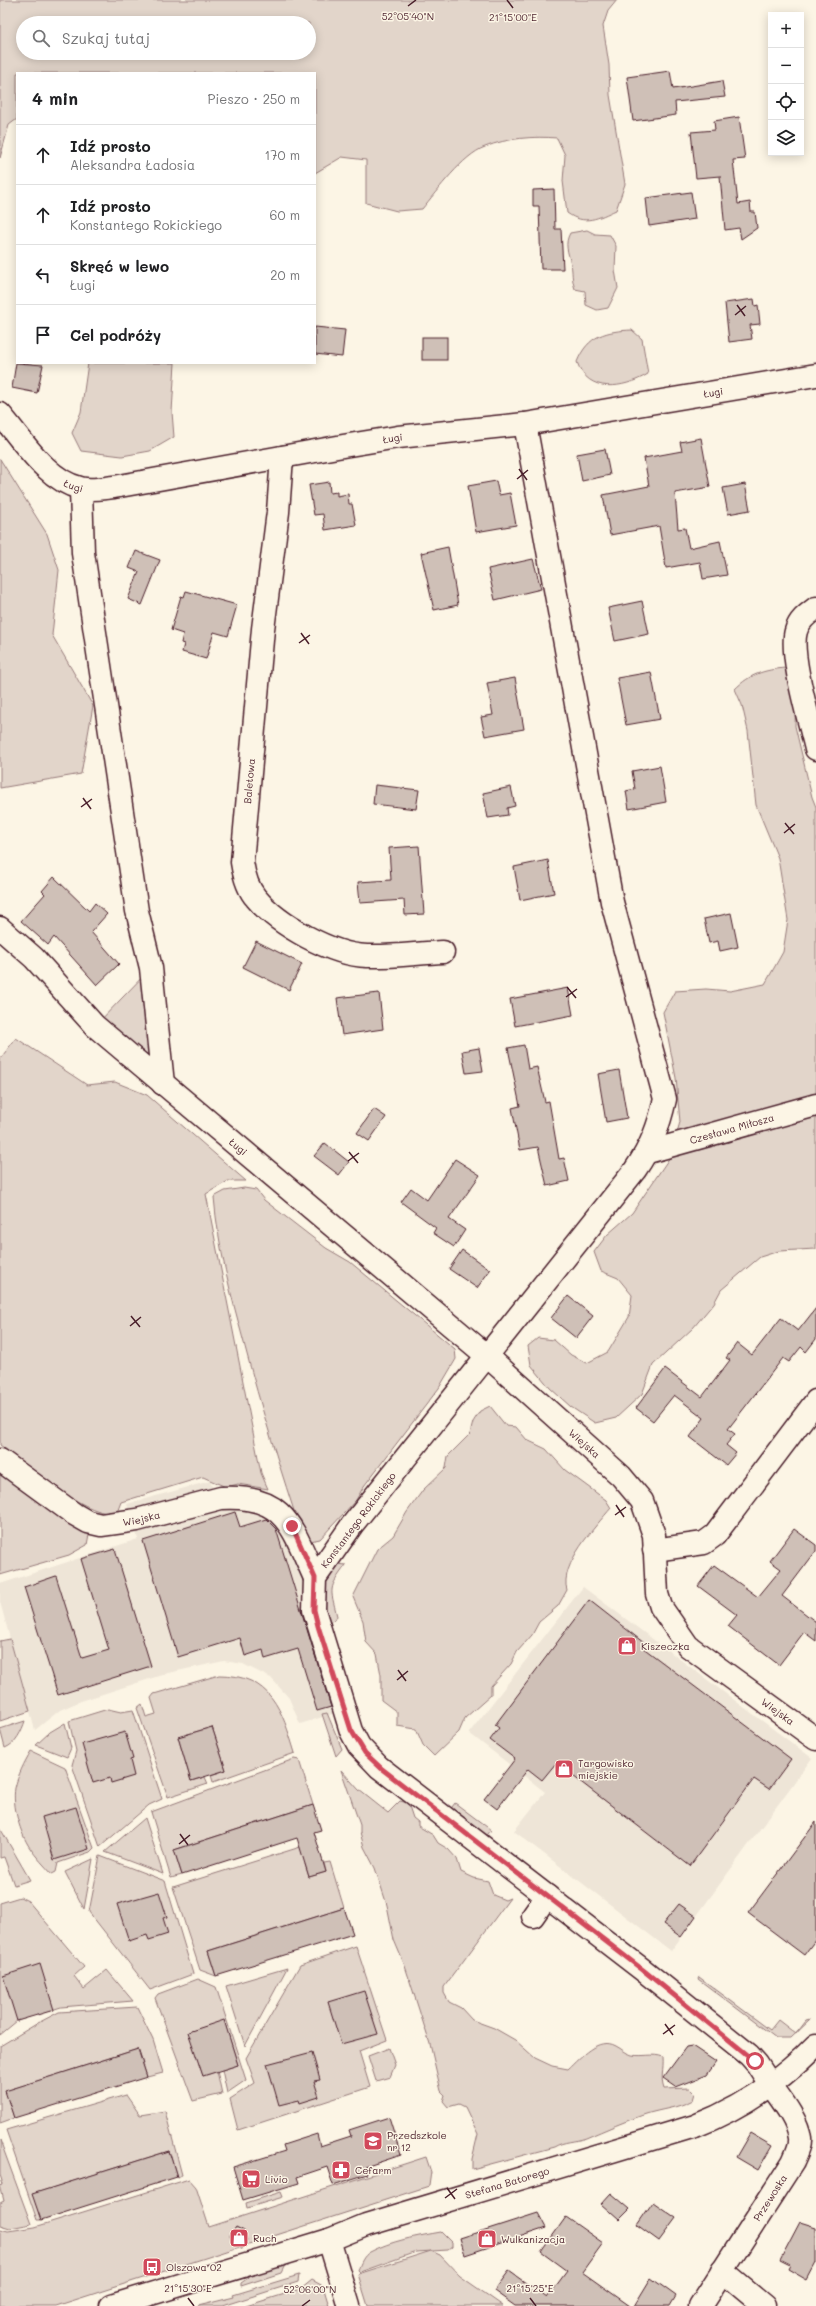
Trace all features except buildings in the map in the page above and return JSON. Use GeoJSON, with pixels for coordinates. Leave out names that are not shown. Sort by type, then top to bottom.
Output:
{"type":"FeatureCollection","features":[{"type":"Feature","properties":{"kind":"street","name":"Ługi"},"geometry":{"type":"LineString","coordinates":[[0,414],[47,468],[58,478],[81,489],[114,487],[398,437],[525,424],[816,375]]}},
{"type":"Feature","properties":{"kind":"street","name":"Konstantego Rokickiego"},"geometry":{"type":"LineString","coordinates":[[525,424],[612,902],[665,1099],[659,1128],[648,1152],[625,1183],[486,1354],[352,1525],[315,1578],[314,1610],[351,1730],[365,1753],[382,1769],[547,1896]]}},
{"type":"Feature","properties":{"kind":"street","name":"Baletowa"},"geometry":{"type":"LineString","coordinates":[[282,457],[278,512],[263,629],[242,862],[246,881],[256,898],[282,922],[312,939],[339,950],[366,956],[443,952]]}},
{"type":"Feature","properties":{"kind":"street"},"geometry":{"type":"LineString","coordinates":[[81,489],[83,553],[137,911],[151,968],[163,1084]]}},
{"type":"Feature","properties":{"kind":"street"},"geometry":{"type":"LineString","coordinates":[[816,608],[804,617],[796,630],[794,650],[816,750]]}},
{"type":"Feature","properties":{"kind":"street","name":"Ługi"},"geometry":{"type":"LineString","coordinates":[[0,928],[34,958],[95,1026],[486,1354]]}},
{"type":"Feature","properties":{"kind":"street","name":"Czesława Miłosza"},"geometry":{"type":"LineString","coordinates":[[648,1152],[816,1105]]}},
{"type":"Feature","properties":{"kind":"street","name":"Wiejska"},"geometry":{"type":"LineString","coordinates":[[486,1354],[585,1441],[632,1488],[642,1501],[654,1535],[657,1594],[661,1607],[688,1646],[816,1739]]}},
{"type":"Feature","properties":{"kind":"street"},"geometry":{"type":"LineString","coordinates":[[654,1550],[704,1543],[715,1535],[816,1401]]}},
{"type":"Feature","properties":{"kind":"street","name":"Wiejska"},"geometry":{"type":"LineString","coordinates":[[0,1460],[74,1514],[88,1522],[101,1525],[137,1520],[189,1505],[234,1497],[265,1503],[278,1510],[292,1526],[315,1578]]}},
{"type":"Feature","properties":{"kind":"street"},"geometry":{"type":"LineString","coordinates":[[533,1916],[547,1896]]}},
{"type":"Feature","properties":{"kind":"street","name":"Przewoska"},"geometry":{"type":"LineString","coordinates":[[547,1896],[659,1982],[751,2057],[788,2110],[800,2138],[798,2150],[793,2162],[700,2306]]}},
{"type":"Feature","properties":{"kind":"street","name":"Stefana Batorego"},"geometry":{"type":"LineString","coordinates":[[111,2306],[329,2240],[366,2225],[696,2126],[744,2104],[816,2045]]}},
{"type":"Feature","properties":{"kind":"street"},"geometry":{"type":"LineString","coordinates":[[329,2240],[349,2306]]}},
{"type":"Feature","properties":{"kind":"street"},"geometry":{"type":"LineString","coordinates":[[722,2271],[764,2306]]}},
{"type":"Feature","properties":{"kind":"shaded area"},"geometry":{"type":"Polygon","coordinates":[[[0,0],[617,0],[608,11],[603,26],[609,65],[610,95],[625,184],[616,210],[597,218],[586,220],[580,219],[567,213],[563,181],[565,155],[557,138],[539,137],[511,140],[493,144],[477,151],[459,165],[422,209],[397,211],[366,203],[366,160],[342,157],[316,172],[316,72],[16,72],[16,120],[9,125],[0,158],[0,0]]]}},
{"type":"Feature","properties":{"kind":"shaded area"},"geometry":{"type":"Polygon","coordinates":[[[587,230],[595,234],[610,235],[616,246],[615,270],[618,288],[608,308],[597,310],[586,305],[585,291],[575,289],[567,241],[570,233],[587,230]]]}},
{"type":"Feature","properties":{"kind":"shaded area"},"geometry":{"type":"Polygon","coordinates":[[[632,330],[642,339],[648,374],[628,383],[607,386],[598,384],[589,379],[582,372],[577,362],[581,353],[592,340],[606,333],[632,330]]]}},
{"type":"Feature","properties":{"kind":"shaded area"},"geometry":{"type":"Polygon","coordinates":[[[88,364],[175,364],[172,412],[174,437],[150,451],[122,456],[81,451],[72,433],[81,412],[88,364]]]}},
{"type":"Feature","properties":{"kind":"shaded area"},"geometry":{"type":"Polygon","coordinates":[[[0,459],[47,534],[59,570],[52,635],[93,706],[81,774],[0,788],[0,459]]]}},
{"type":"Feature","properties":{"kind":"shaded area"},"geometry":{"type":"Polygon","coordinates":[[[785,668],[796,687],[795,726],[812,797],[816,807],[816,1249],[779,1251],[760,1257],[721,1290],[714,1303],[693,1328],[653,1365],[642,1394],[616,1418],[595,1423],[571,1407],[550,1388],[531,1365],[528,1346],[538,1338],[554,1340],[571,1355],[587,1363],[608,1352],[629,1317],[632,1295],[618,1278],[601,1271],[594,1252],[607,1235],[632,1213],[670,1157],[680,1122],[676,1078],[663,1012],[675,991],[706,989],[730,991],[765,984],[783,952],[788,920],[778,858],[756,805],[748,731],[742,705],[735,689],[752,676],[770,670],[785,668]]]}},
{"type":"Feature","properties":{"kind":"shaded area"},"geometry":{"type":"Polygon","coordinates":[[[151,968],[163,1084],[95,1026],[151,968]]]}},
{"type":"Feature","properties":{"kind":"shaded area"},"geometry":{"type":"Polygon","coordinates":[[[16,1038],[87,1085],[115,1082],[147,1095],[246,1181],[228,1181],[206,1194],[261,1473],[268,1489],[238,1484],[226,1487],[203,1477],[121,1502],[116,1515],[101,1512],[70,1497],[0,1445],[0,1059],[16,1038]]]}},
{"type":"Feature","properties":{"kind":"shaded area"},"geometry":{"type":"Polygon","coordinates":[[[244,1188],[256,1190],[264,1200],[326,1248],[350,1262],[455,1349],[456,1359],[439,1388],[364,1486],[356,1500],[320,1539],[310,1541],[302,1535],[257,1392],[226,1271],[214,1197],[225,1191],[244,1188]]]}},
{"type":"Feature","properties":{"kind":"shaded area"},"geometry":{"type":"Polygon","coordinates":[[[490,1406],[506,1426],[516,1427],[527,1440],[546,1449],[565,1470],[606,1500],[611,1508],[588,1535],[573,1558],[568,1569],[566,1580],[567,1590],[558,1606],[539,1622],[532,1635],[517,1652],[511,1664],[491,1686],[491,1695],[465,1718],[459,1732],[434,1756],[423,1745],[416,1729],[397,1726],[397,1712],[381,1700],[381,1675],[377,1654],[366,1642],[363,1621],[353,1597],[377,1549],[393,1536],[407,1512],[423,1490],[446,1468],[448,1456],[470,1434],[473,1422],[480,1411],[490,1406]]]}},
{"type":"Feature","properties":{"kind":"shaded area"},"geometry":{"type":"Polygon","coordinates":[[[0,1474],[23,1488],[65,1520],[89,1534],[87,1545],[69,1555],[0,1575],[0,1474]]]}},
{"type":"Feature","properties":{"kind":"shaded area"},"geometry":{"type":"Polygon","coordinates":[[[210,1481],[219,1509],[269,1508],[315,1578],[345,1710],[300,1724],[289,1698],[271,1678],[243,1664],[224,1661],[168,1673],[81,1701],[60,1710],[35,1730],[0,1602],[0,1584],[138,1539],[127,1504],[210,1481]]]}},
{"type":"Feature","properties":{"kind":"shaded area"},"geometry":{"type":"Polygon","coordinates":[[[337,1564],[346,1565],[333,1584],[332,1589],[337,1616],[335,1620],[326,1622],[325,1580],[337,1564]]]}},
{"type":"Feature","properties":{"kind":"shaded area","name":"Targowisko miejskie"},"geometry":{"type":"Polygon","coordinates":[[[583,1587],[812,1758],[671,1951],[514,1831],[545,1792],[469,1733],[583,1587]],[[589,1600],[495,1725],[499,1728],[490,1739],[542,1779],[644,1643],[589,1600]],[[790,1759],[572,1775],[690,1866],[755,1779],[769,1789],[790,1759]]]}},
{"type":"Feature","properties":{"kind":"shaded area"},"geometry":{"type":"Polygon","coordinates":[[[10,1639],[30,1711],[0,1721],[0,1641],[10,1639]]]}},
{"type":"Feature","properties":{"kind":"shaded area"},"geometry":{"type":"Polygon","coordinates":[[[219,1675],[237,1677],[251,1681],[262,1688],[272,1698],[285,1723],[295,1753],[213,1782],[211,1775],[226,1770],[212,1727],[178,1737],[191,1781],[205,1777],[208,1784],[168,1797],[137,1708],[142,1704],[146,1717],[156,1714],[151,1698],[154,1694],[219,1675]]]}},
{"type":"Feature","properties":{"kind":"shaded area"},"geometry":{"type":"Polygon","coordinates":[[[108,1709],[121,1712],[133,1710],[162,1799],[149,1805],[100,1847],[72,1765],[76,1751],[69,1721],[108,1709]]]}},
{"type":"Feature","properties":{"kind":"shaded area"},"geometry":{"type":"Polygon","coordinates":[[[327,1713],[342,1749],[336,1756],[322,1714],[327,1713]]]}},
{"type":"Feature","properties":{"kind":"shaded area"},"geometry":{"type":"Polygon","coordinates":[[[25,1721],[15,1740],[5,1748],[0,1729],[25,1721]]]}},
{"type":"Feature","properties":{"kind":"shaded area"},"geometry":{"type":"Polygon","coordinates":[[[65,1723],[71,1748],[67,1757],[36,1745],[50,1732],[65,1723]]]}},
{"type":"Feature","properties":{"kind":"shaded area"},"geometry":{"type":"Polygon","coordinates":[[[31,1751],[65,1767],[94,1848],[90,1852],[58,1863],[56,1872],[52,1874],[35,1855],[26,1842],[16,1811],[14,1795],[15,1788],[18,1778],[31,1751]]]}},
{"type":"Feature","properties":{"kind":"shaded area"},"geometry":{"type":"Polygon","coordinates":[[[294,1759],[299,1760],[313,1805],[174,1850],[182,1875],[171,1878],[151,1812],[294,1759]]]}},
{"type":"Feature","properties":{"kind":"shaded area"},"geometry":{"type":"Polygon","coordinates":[[[341,1770],[359,1790],[388,1813],[400,1801],[408,1803],[413,1818],[418,1822],[418,1826],[433,1835],[438,1843],[448,1849],[457,1859],[461,1872],[474,1878],[488,1881],[493,1895],[505,1900],[510,1898],[444,1987],[444,1993],[449,2002],[461,2008],[472,2020],[494,2028],[515,2040],[535,2058],[552,2066],[568,2069],[584,2054],[596,2046],[603,2044],[616,2046],[632,2055],[655,2055],[663,2057],[662,2081],[664,2089],[690,2088],[695,2093],[693,2100],[682,2105],[652,2112],[586,2138],[472,2169],[472,2159],[478,2134],[465,2107],[459,2104],[448,2107],[443,2101],[445,2095],[441,2091],[430,2044],[405,1966],[394,1940],[387,1905],[375,1868],[364,1847],[360,1832],[360,1825],[341,1770]]]}},
{"type":"Feature","properties":{"kind":"shaded area"},"geometry":{"type":"Polygon","coordinates":[[[455,1803],[491,1830],[485,1838],[449,1811],[455,1803]]]}},
{"type":"Feature","properties":{"kind":"shaded area"},"geometry":{"type":"Polygon","coordinates":[[[145,1818],[163,1874],[105,1852],[145,1818]]]}},
{"type":"Feature","properties":{"kind":"shaded area"},"geometry":{"type":"Polygon","coordinates":[[[0,1828],[30,1880],[14,1885],[4,1857],[0,1858],[0,1828]]]}},
{"type":"Feature","properties":{"kind":"shaded area"},"geometry":{"type":"Polygon","coordinates":[[[310,1844],[322,1859],[305,1864],[309,1877],[326,1872],[324,1863],[330,1862],[344,1908],[208,1951],[216,1976],[200,1970],[173,1887],[310,1844]]]}},
{"type":"Feature","properties":{"kind":"shaded area"},"geometry":{"type":"Polygon","coordinates":[[[100,1856],[165,1881],[193,1974],[150,1990],[89,1912],[100,1856]]]}},
{"type":"Feature","properties":{"kind":"shaded area"},"geometry":{"type":"Polygon","coordinates":[[[93,1859],[84,1909],[65,1872],[93,1859]]]}},
{"type":"Feature","properties":{"kind":"shaded area"},"geometry":{"type":"Polygon","coordinates":[[[20,1897],[28,1901],[84,1967],[74,1976],[84,1989],[107,1970],[133,2001],[61,2007],[39,2014],[32,2014],[32,2016],[17,2021],[0,2035],[0,1903],[20,1897]]]}},
{"type":"Feature","properties":{"kind":"shaded area"},"geometry":{"type":"Polygon","coordinates":[[[356,1946],[387,2040],[359,2051],[370,2087],[238,2130],[230,2099],[255,2083],[246,2058],[300,1965],[356,1946]]]}},
{"type":"Feature","properties":{"kind":"shaded area"},"geometry":{"type":"Polygon","coordinates":[[[287,1968],[245,2046],[226,1986],[287,1968]]]}},
{"type":"Feature","properties":{"kind":"shaded area"},"geometry":{"type":"Polygon","coordinates":[[[699,1977],[770,2030],[778,2020],[796,2034],[791,2038],[776,2038],[698,1979],[699,1977]]]}},
{"type":"Feature","properties":{"kind":"shaded area"},"geometry":{"type":"Polygon","coordinates":[[[198,1979],[216,1987],[246,2080],[227,2093],[222,2070],[238,2065],[224,2021],[189,2032],[203,2076],[217,2071],[222,2094],[193,2101],[155,1998],[158,1994],[198,1979]]]}},
{"type":"Feature","properties":{"kind":"shaded area"},"geometry":{"type":"Polygon","coordinates":[[[137,2007],[153,2040],[163,2073],[147,2077],[138,2049],[6,2091],[14,2118],[0,2123],[0,2046],[59,2012],[137,2007]]]}},
{"type":"Feature","properties":{"kind":"shaded area"},"geometry":{"type":"Polygon","coordinates":[[[810,2020],[798,2031],[806,2021],[810,2020]]]}},
{"type":"Feature","properties":{"kind":"shaded area"},"geometry":{"type":"Polygon","coordinates":[[[389,2048],[395,2065],[390,2077],[376,2081],[368,2056],[389,2048]]]}},
{"type":"Feature","properties":{"kind":"shaded area"},"geometry":{"type":"Polygon","coordinates":[[[126,2095],[140,2115],[165,2111],[182,2175],[177,2177],[169,2151],[33,2194],[41,2220],[37,2220],[6,2130],[126,2095]]]}},
{"type":"Feature","properties":{"kind":"shaded area"},"geometry":{"type":"Polygon","coordinates":[[[0,2140],[31,2224],[10,2228],[0,2225],[0,2203],[4,2201],[0,2185],[3,2184],[0,2175],[0,2140]]]}},
{"type":"Feature","properties":{"kind":"shaded area"},"geometry":{"type":"Polygon","coordinates":[[[426,2157],[431,2172],[429,2186],[56,2306],[0,2306],[0,2229],[8,2231],[35,2227],[189,2179],[196,2187],[209,2227],[426,2157]]]}},
{"type":"Feature","properties":{"kind":"shaded area"},"geometry":{"type":"Polygon","coordinates":[[[281,2192],[283,2197],[247,2208],[246,2203],[281,2192]]]}},
{"type":"Feature","properties":{"kind":"shaded area"},"geometry":{"type":"Polygon","coordinates":[[[441,2232],[452,2243],[452,2247],[448,2250],[416,2252],[360,2272],[358,2270],[362,2260],[370,2252],[378,2248],[404,2239],[441,2232]]]}},
{"type":"Feature","properties":{"kind":"shaded area"},"geometry":{"type":"Polygon","coordinates":[[[431,2251],[440,2255],[460,2276],[503,2306],[368,2306],[358,2274],[431,2251]]]}},
{"type":"Feature","properties":{"kind":"shaded area"},"geometry":{"type":"Polygon","coordinates":[[[285,2265],[281,2273],[241,2286],[241,2283],[254,2274],[285,2265]]]}},
{"type":"Feature","properties":{"kind":"shaded area"},"geometry":{"type":"Polygon","coordinates":[[[299,2275],[298,2282],[222,2306],[198,2306],[234,2297],[233,2295],[299,2275]]]}},
{"type":"Feature","properties":{"kind":"shaded area"},"geometry":{"type":"Polygon","coordinates":[[[312,2280],[323,2286],[329,2306],[246,2306],[301,2289],[312,2280]]]}},
{"type":"Feature","properties":{"kind":"place","name":"Kiszeczka"},"geometry":{"type":"Point","coordinates":[627,1646]}},
{"type":"Feature","properties":{"kind":"place","name":"Targowisko miejskie"},"geometry":{"type":"Point","coordinates":[564,1769]}},
{"type":"Feature","properties":{"kind":"place","name":"Przedszkole nr 12"},"geometry":{"type":"Point","coordinates":[373,2141]}},
{"type":"Feature","properties":{"kind":"place","name":"Cefarm"},"geometry":{"type":"Point","coordinates":[341,2170]}},
{"type":"Feature","properties":{"kind":"place","name":"Livio"},"geometry":{"type":"Point","coordinates":[251,2179]}},
{"type":"Feature","properties":{"kind":"place","name":"Ruch"},"geometry":{"type":"Point","coordinates":[239,2238]}},
{"type":"Feature","properties":{"kind":"place","name":"Wulkanizacja"},"geometry":{"type":"Point","coordinates":[487,2239]}},
{"type":"Feature","properties":{"kind":"place","name":"Olszowa 02"},"geometry":{"type":"Point","coordinates":[152,2267]}},
{"type":"Feature","properties":{"kind":"route"},"geometry":{"type":"LineString","coordinates":[[292,1526],[315,1578],[313,1594],[314,1610],[347,1719],[356,1741],[365,1753],[382,1769],[418,1795],[448,1820],[643,1970],[755,2061]]}}]}
